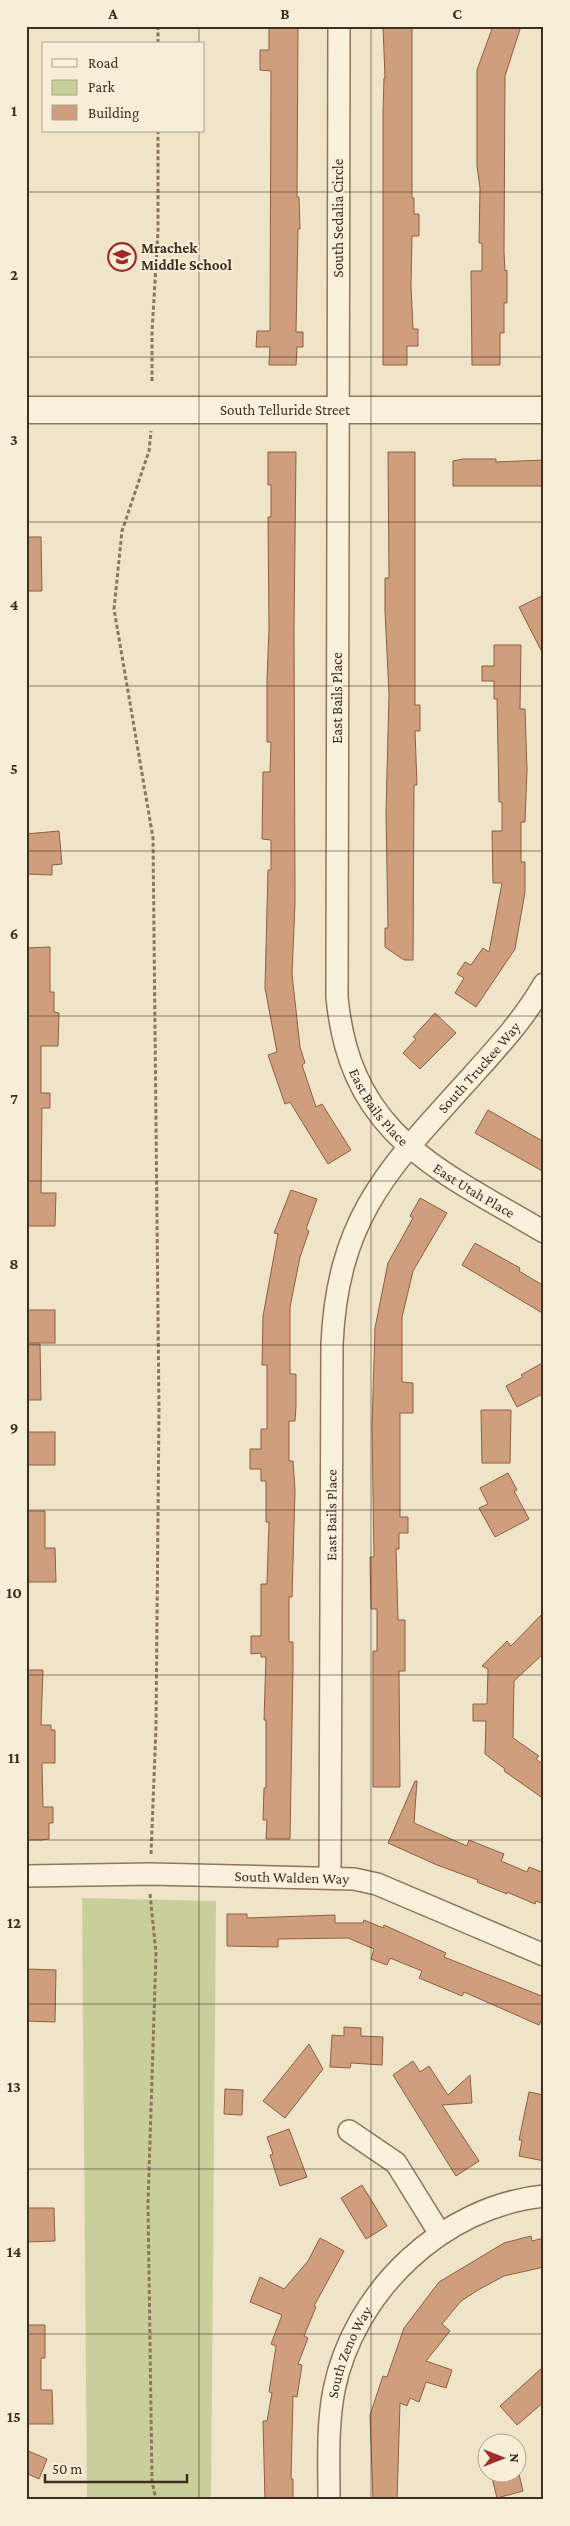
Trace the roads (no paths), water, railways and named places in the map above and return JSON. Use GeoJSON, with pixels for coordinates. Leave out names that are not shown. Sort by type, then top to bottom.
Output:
{"type":"FeatureCollection","features":[{"type":"Feature","properties":{"kind":"street","name":"South Sedalia Circle"},"geometry":{"type":"LineString","coordinates":[[338,410],[339,26]]}},
{"type":"Feature","properties":{"kind":"street","name":"South Telluride Street"},"geometry":{"type":"LineString","coordinates":[[26,410],[544,410]]}},
{"type":"Feature","properties":{"kind":"street","name":"East Bails Place"},"geometry":{"type":"LineString","coordinates":[[330,1877],[333,1313],[340,1276],[357,1224],[380,1184],[408,1147],[392,1131],[371,1104],[355,1074],[339,1020],[337,997],[338,410]]}},
{"type":"Feature","properties":{"kind":"street","name":"South Truckee Way"},"geometry":{"type":"LineString","coordinates":[[408,1147],[510,1034],[531,1007],[544,984]]}},
{"type":"Feature","properties":{"kind":"street","name":"East Utah Place"},"geometry":{"type":"LineString","coordinates":[[408,1147],[435,1168],[544,1232]]}},
{"type":"Feature","properties":{"kind":"street","name":"South Walden Way"},"geometry":{"type":"LineString","coordinates":[[26,1876],[151,1874],[330,1877],[377,1884],[544,1955]]}},
{"type":"Feature","properties":{"kind":"street"},"geometry":{"type":"LineString","coordinates":[[349,2131],[396,2163],[440,2234]]}},
{"type":"Feature","properties":{"kind":"street","name":"South Zeno Way"},"geometry":{"type":"LineString","coordinates":[[329,2500],[330,2414],[339,2372],[350,2340],[362,2317],[384,2285],[410,2257],[440,2234],[474,2216],[510,2202],[544,2196]]}},
{"type":"Feature","properties":{"kind":"place","name":"Mrachek Middle School"},"geometry":{"type":"Point","coordinates":[122,257]}}]}
